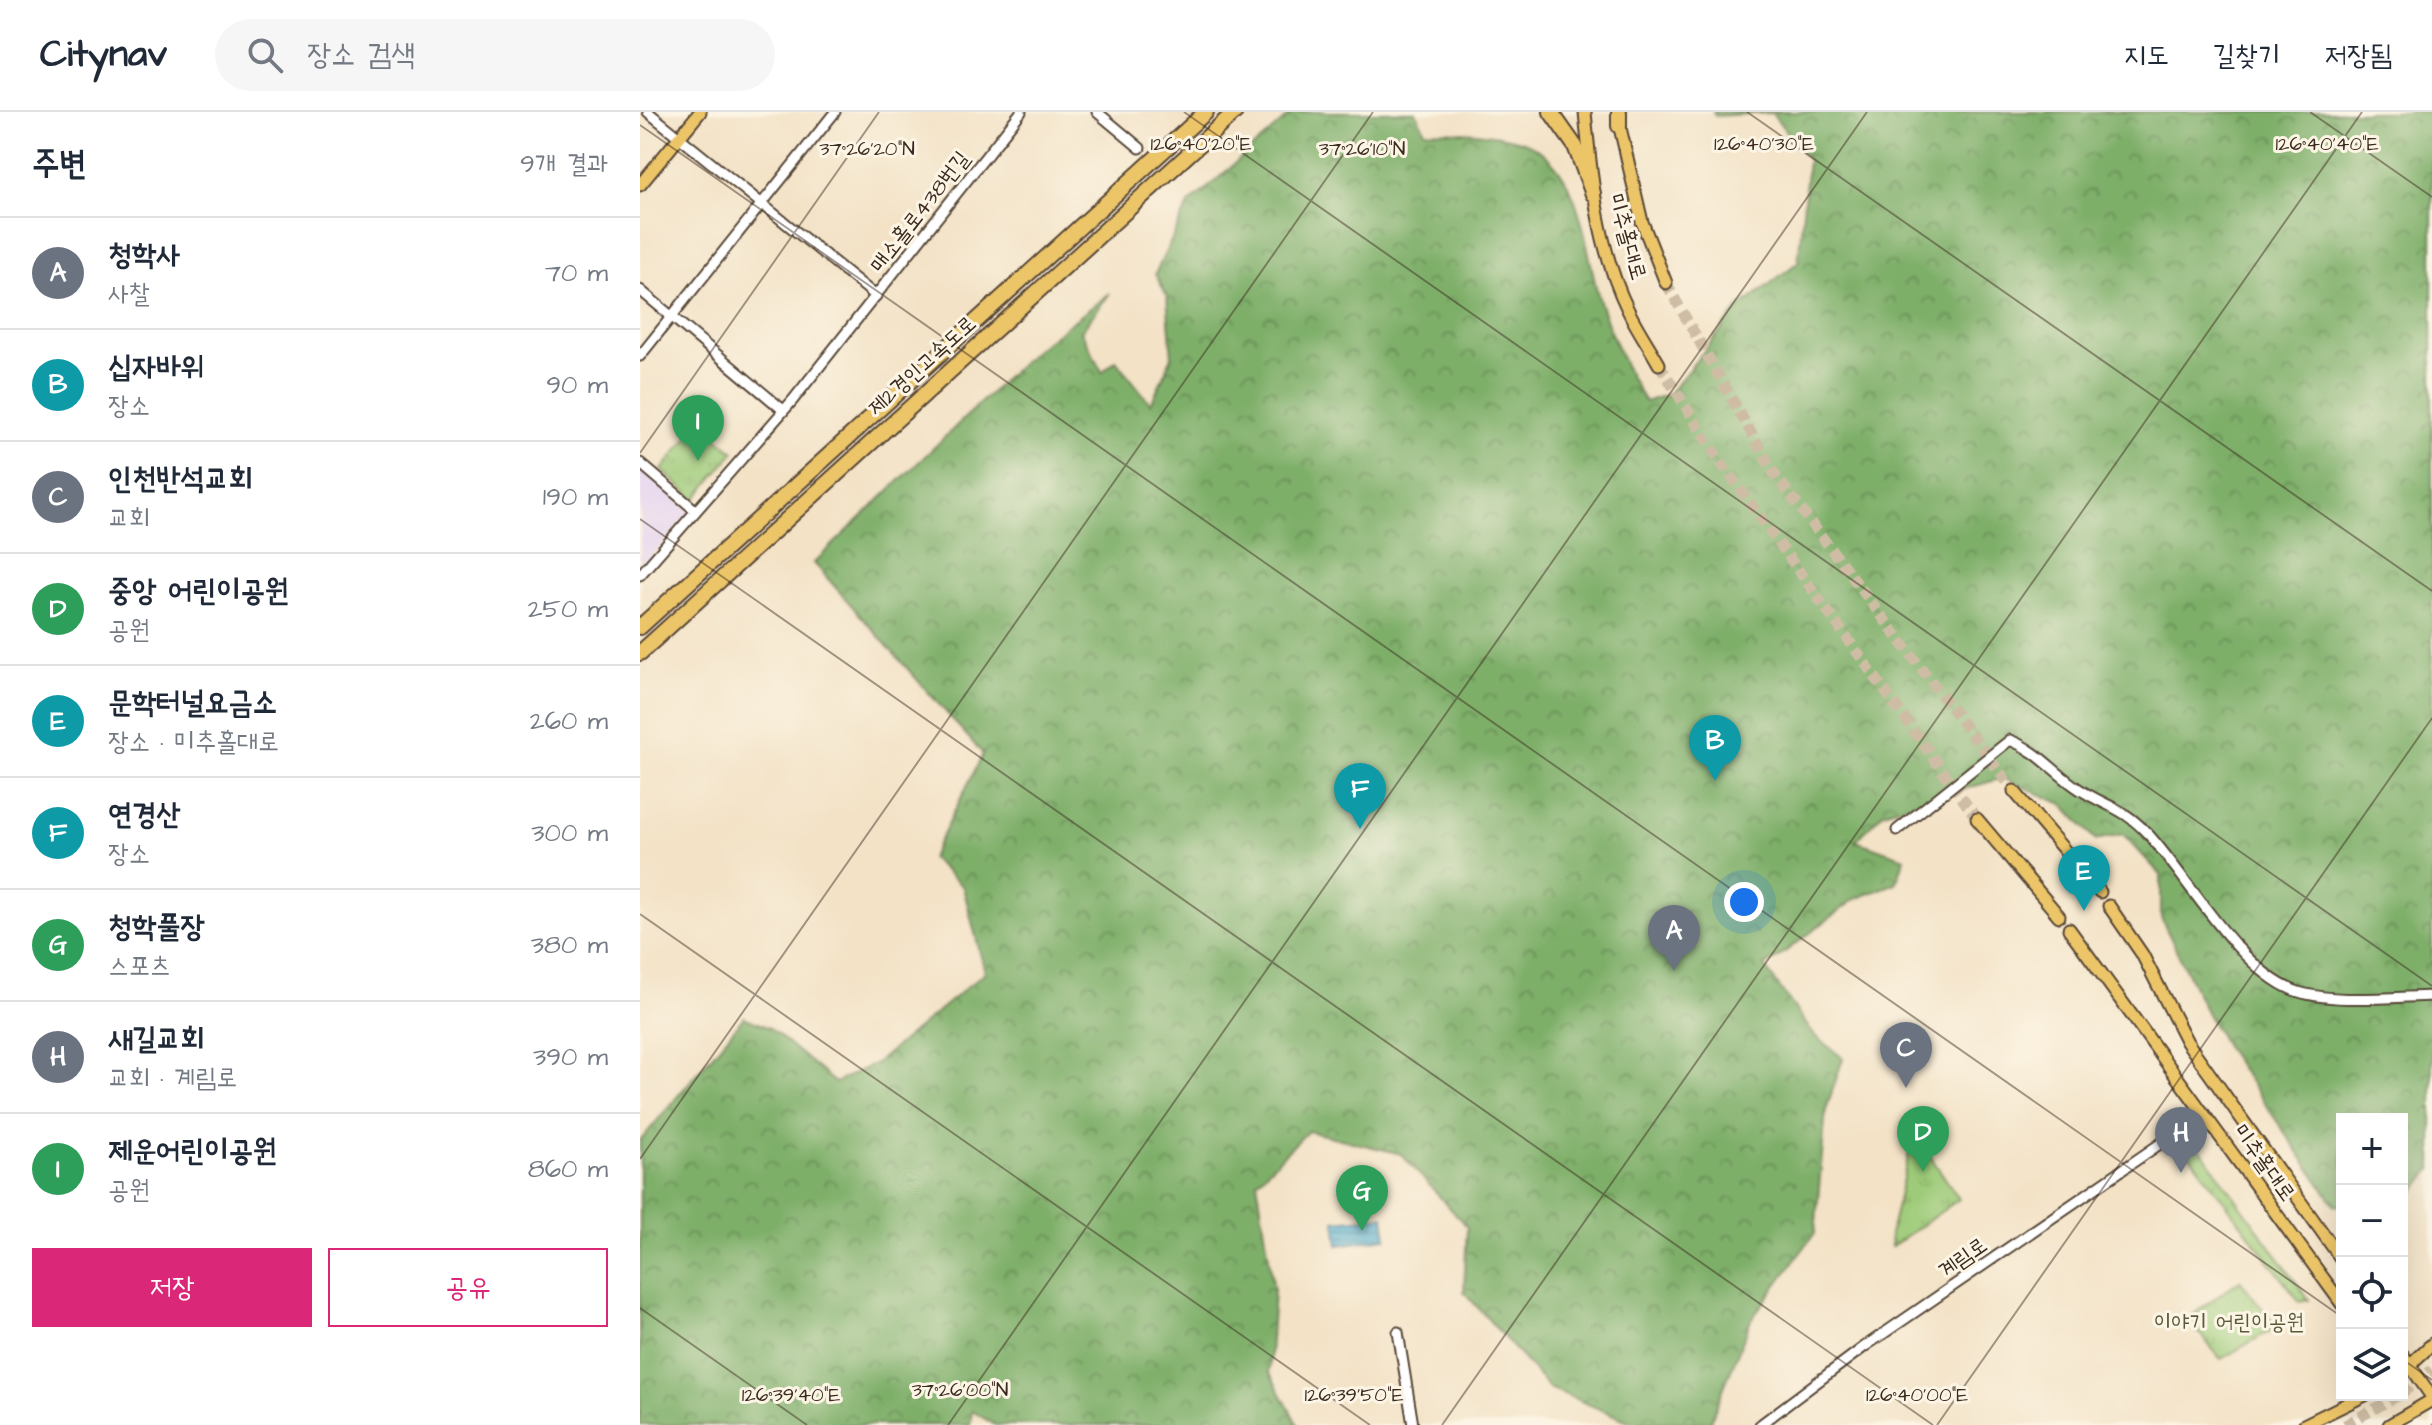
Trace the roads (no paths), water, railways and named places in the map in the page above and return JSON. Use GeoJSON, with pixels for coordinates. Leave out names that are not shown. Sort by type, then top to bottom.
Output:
{"type":"FeatureCollection","features":[{"type":"Feature","properties":{"kind":"highway","name":"제2경인고속도로"},"geometry":{"type":"LineString","coordinates":[[640,627],[1206,112]]}},
{"type":"Feature","properties":{"kind":"highway","name":"제2경인고속도로"},"geometry":{"type":"LineString","coordinates":[[640,653],[1235,112]]}},
{"type":"Feature","properties":{"kind":"highway"},"geometry":{"type":"LineString","coordinates":[[1551,112],[1575,146],[1593,194]]}},
{"type":"Feature","properties":{"kind":"main road"},"geometry":{"type":"LineString","coordinates":[[640,185],[700,112]]}},
{"type":"Feature","properties":{"kind":"main road","name":"미추홀대로"},"geometry":{"type":"LineString","coordinates":[[1585,112],[1593,194],[1627,308],[1659,364]]}},
{"type":"Feature","properties":{"kind":"main road","name":"미추홀대로"},"geometry":{"type":"LineString","coordinates":[[1618,117],[1642,222],[1666,283]]}},
{"type":"Feature","properties":{"kind":"main road"},"geometry":{"type":"LineString","coordinates":[[2014,791],[2100,892]]}},
{"type":"Feature","properties":{"kind":"main road"},"geometry":{"type":"LineString","coordinates":[[1977,819],[2059,916]]}},
{"type":"Feature","properties":{"kind":"main road","name":"미추홀대로"},"geometry":{"type":"LineString","coordinates":[[2109,906],[2142,954],[2187,1042],[2340,1257]]}},
{"type":"Feature","properties":{"kind":"main road","name":"미추홀대로"},"geometry":{"type":"LineString","coordinates":[[2069,929],[2336,1296]]}},
{"type":"Feature","properties":{"kind":"main road"},"geometry":{"type":"LineString","coordinates":[[2408,1364],[2432,1344]]}},
{"type":"Feature","properties":{"kind":"main road"},"geometry":{"type":"LineString","coordinates":[[2389,1425],[2432,1399],[2408,1371]]}},
{"type":"Feature","properties":{"kind":"main road"},"geometry":{"type":"LineString","coordinates":[[2304,1425],[2353,1401]]}},
{"type":"Feature","properties":{"kind":"street"},"geometry":{"type":"LineString","coordinates":[[648,112],[876,296]]}},
{"type":"Feature","properties":{"kind":"street"},"geometry":{"type":"LineString","coordinates":[[640,356],[835,112]]}},
{"type":"Feature","properties":{"kind":"street","name":"매소홀로438번길"},"geometry":{"type":"LineString","coordinates":[[640,575],[876,296],[1021,112]]}},
{"type":"Feature","properties":{"kind":"street"},"geometry":{"type":"LineString","coordinates":[[1097,112],[1140,148]]}},
{"type":"Feature","properties":{"kind":"street"},"geometry":{"type":"LineString","coordinates":[[640,290],[782,409]]}},
{"type":"Feature","properties":{"kind":"street"},"geometry":{"type":"LineString","coordinates":[[640,463],[695,510]]}},
{"type":"Feature","properties":{"kind":"street"},"geometry":{"type":"LineString","coordinates":[[1897,830],[2010,740],[2050,762],[2078,788],[2125,811],[2176,867],[2232,940],[2255,963],[2293,990],[2331,996],[2432,996]]}},
{"type":"Feature","properties":{"kind":"street","name":"계림로"},"geometry":{"type":"LineString","coordinates":[[1760,1425],[1864,1347],[2189,1124]]}},
{"type":"Feature","properties":{"kind":"street"},"geometry":{"type":"LineString","coordinates":[[1398,1332],[1413,1425]]}},
{"type":"Feature","properties":{"kind":"water"},"geometry":{"type":"Polygon","coordinates":[[[1384,1216],[1387,1238],[1338,1245],[1335,1221],[1384,1216]]]}},
{"type":"Feature","properties":{"kind":"tunnel"},"geometry":{"type":"LineString","coordinates":[[1666,283],[1775,475],[2014,791]]}},
{"type":"Feature","properties":{"kind":"tunnel"},"geometry":{"type":"LineString","coordinates":[[1659,364],[1719,460],[1977,819]]}},
{"type":"Feature","properties":{"kind":"tunnel"},"geometry":{"type":"LineString","coordinates":[[2408,1388],[2432,1370]]}},
{"type":"Feature","properties":{"kind":"tunnel"},"geometry":{"type":"LineString","coordinates":[[2345,1425],[2388,1401]]}},
{"type":"Feature","properties":{"kind":"place","name":"제운어린이공원"},"geometry":{"type":"Point","coordinates":[698,461]}},
{"type":"Feature","properties":{"kind":"place","name":"십자바위"},"geometry":{"type":"Point","coordinates":[1715,781]}},
{"type":"Feature","properties":{"kind":"place","name":"연경산"},"geometry":{"type":"Point","coordinates":[1360,829]}},
{"type":"Feature","properties":{"kind":"place","name":"문학터널요금소"},"geometry":{"type":"Point","coordinates":[2084,911]}},
{"type":"Feature","properties":{"kind":"place","name":"청학사"},"geometry":{"type":"Point","coordinates":[1674,971]}},
{"type":"Feature","properties":{"kind":"place","name":"인천반석교회"},"geometry":{"type":"Point","coordinates":[1906,1088]}},
{"type":"Feature","properties":{"kind":"place","name":"중앙 어린이공원"},"geometry":{"type":"Point","coordinates":[1923,1172]}},
{"type":"Feature","properties":{"kind":"place","name":"새길교회"},"geometry":{"type":"Point","coordinates":[2181,1173]}},
{"type":"Feature","properties":{"kind":"place","name":"청학풀장"},"geometry":{"type":"Point","coordinates":[1362,1231]}},
{"type":"Feature","properties":{"kind":"park label","name":"이야기 어린이공원"},"geometry":{"type":"Point","coordinates":[2229,1322]}}]}
